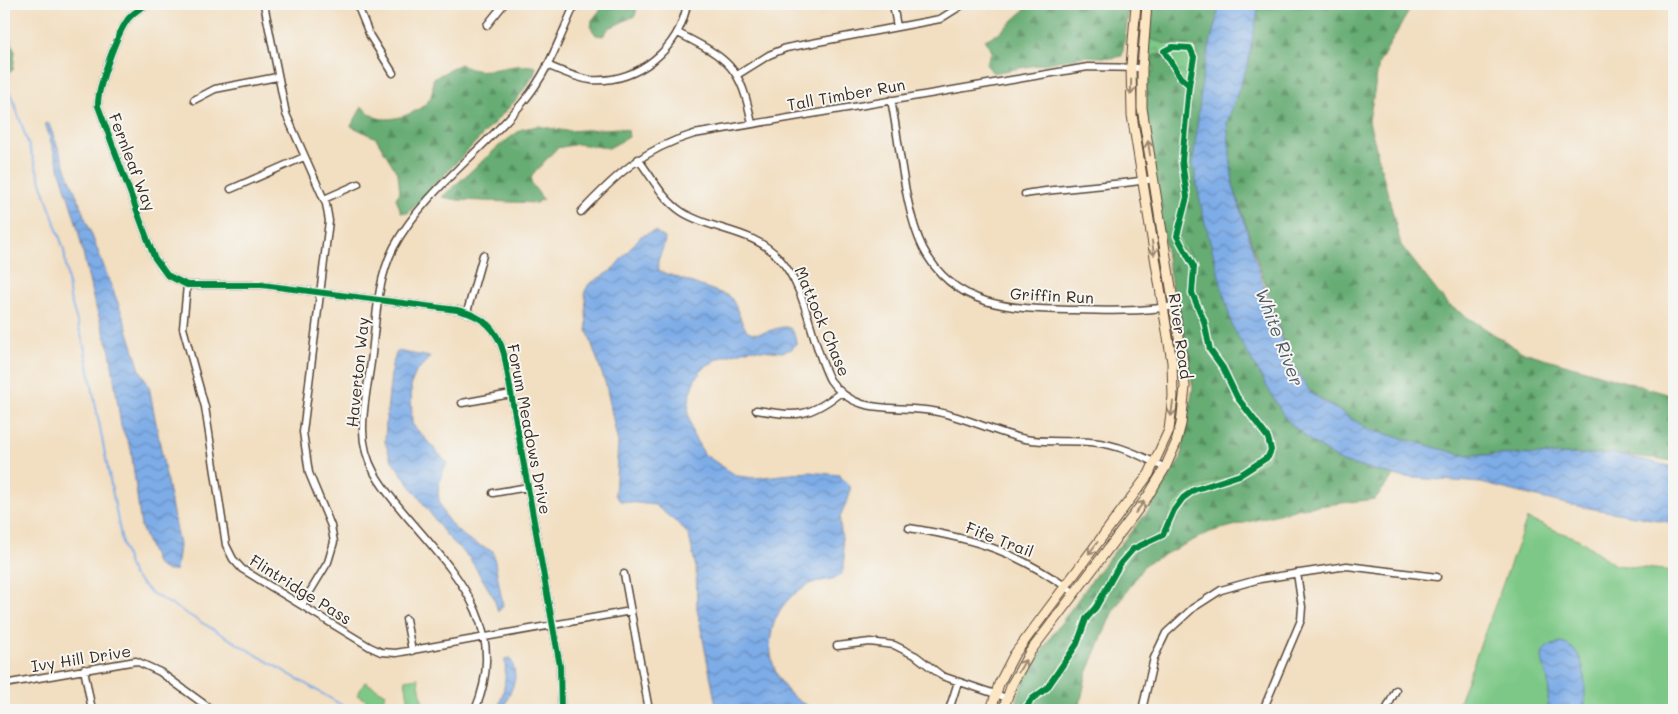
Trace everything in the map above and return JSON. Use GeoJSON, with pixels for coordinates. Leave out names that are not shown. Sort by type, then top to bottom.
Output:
{"type":"FeatureCollection","features":[{"type":"Feature","properties":{"kind":"main road","name":"River Road"},"geometry":{"type":"LineString","coordinates":[[991,710],[995,694],[1014,655],[1140,487],[1155,463],[1169,430],[1173,397],[1172,362],[1132,115],[1131,66],[1136,4]]}},
{"type":"Feature","properties":{"kind":"main road","name":"River Road"},"geometry":{"type":"LineString","coordinates":[[1003,710],[1021,665],[1148,496],[1165,468],[1179,430],[1185,387],[1142,108],[1142,68],[1147,4]]}},
{"type":"Feature","properties":{"kind":"street"},"geometry":{"type":"LineString","coordinates":[[136,7],[150,4]]}},
{"type":"Feature","properties":{"kind":"street"},"geometry":{"type":"LineString","coordinates":[[264,4],[277,77],[286,114],[324,199],[328,221],[303,438],[309,473],[331,526],[334,542],[328,562],[302,605]]}},
{"type":"Feature","properties":{"kind":"street"},"geometry":{"type":"LineString","coordinates":[[357,4],[370,36],[393,73]]}},
{"type":"Feature","properties":{"kind":"street"},"geometry":{"type":"LineString","coordinates":[[487,25],[504,4]]}},
{"type":"Feature","properties":{"kind":"street","name":"Haverton Way"},"geometry":{"type":"LineString","coordinates":[[475,710],[484,676],[483,638],[479,617],[467,590],[385,490],[372,470],[366,456],[363,423],[379,300],[385,268],[407,226],[523,103],[547,65],[575,4]]}},
{"type":"Feature","properties":{"kind":"street"},"geometry":{"type":"LineString","coordinates":[[547,65],[579,78],[617,78],[632,74],[652,62],[678,33],[687,4]]}},
{"type":"Feature","properties":{"kind":"street"},"geometry":{"type":"LineString","coordinates":[[893,4],[897,27]]}},
{"type":"Feature","properties":{"kind":"street"},"geometry":{"type":"LineString","coordinates":[[737,74],[769,55],[786,48],[940,19],[964,4]]}},
{"type":"Feature","properties":{"kind":"street","name":"Fernleaf Way"},"geometry":{"type":"LineString","coordinates":[[136,7],[120,35],[100,87],[98,106],[156,260],[167,275],[187,285]]}},
{"type":"Feature","properties":{"kind":"street"},"geometry":{"type":"LineString","coordinates":[[678,33],[710,50],[725,61],[737,74],[745,91],[752,124]]}},
{"type":"Feature","properties":{"kind":"street","name":"Tall Timber Run"},"geometry":{"type":"LineString","coordinates":[[581,212],[619,173],[638,159],[680,138],[1088,67],[1131,66],[1142,68]]}},
{"type":"Feature","properties":{"kind":"street"},"geometry":{"type":"LineString","coordinates":[[194,100],[215,89],[277,77]]}},
{"type":"Feature","properties":{"kind":"street","name":"Griffin Run"},"geometry":{"type":"LineString","coordinates":[[891,100],[917,235],[932,262],[954,285],[975,298],[1007,308],[1132,312],[1174,306]]}},
{"type":"Feature","properties":{"kind":"street"},"geometry":{"type":"LineString","coordinates":[[231,189],[304,157]]}},
{"type":"Feature","properties":{"kind":"street","name":"Mattock Chase"},"geometry":{"type":"LineString","coordinates":[[638,159],[663,195],[681,211],[748,236],[761,243],[777,256],[793,280],[825,370],[840,393]]}},
{"type":"Feature","properties":{"kind":"street"},"geometry":{"type":"LineString","coordinates":[[1026,194],[1065,187],[1154,179]]}},
{"type":"Feature","properties":{"kind":"street"},"geometry":{"type":"LineString","coordinates":[[324,199],[358,184]]}},
{"type":"Feature","properties":{"kind":"street"},"geometry":{"type":"LineString","coordinates":[[467,312],[483,255]]}},
{"type":"Feature","properties":{"kind":"street","name":"Forum Meadows Drive"},"geometry":{"type":"LineString","coordinates":[[187,285],[257,284],[467,312],[486,322],[497,335],[504,354],[512,394],[562,678],[561,710]]}},
{"type":"Feature","properties":{"kind":"street","name":"Flintridge Pass"},"geometry":{"type":"LineString","coordinates":[[187,285],[183,328],[203,393],[228,549],[235,562],[242,569],[378,651],[391,654],[631,611]]}},
{"type":"Feature","properties":{"kind":"street"},"geometry":{"type":"LineString","coordinates":[[756,410],[802,414],[815,411],[840,393],[867,406],[935,411],[1029,439],[1090,442],[1114,446],[1165,468]]}},
{"type":"Feature","properties":{"kind":"street"},"geometry":{"type":"LineString","coordinates":[[462,403],[512,394]]}},
{"type":"Feature","properties":{"kind":"street"},"geometry":{"type":"LineString","coordinates":[[493,493],[528,487]]}},
{"type":"Feature","properties":{"kind":"street","name":"Fife Trail"},"geometry":{"type":"LineString","coordinates":[[909,528],[978,542],[1012,555],[1075,593]]}},
{"type":"Feature","properties":{"kind":"street"},"geometry":{"type":"LineString","coordinates":[[1142,710],[1157,649],[1172,625],[1221,590],[1242,583],[1347,566],[1437,578]]}},
{"type":"Feature","properties":{"kind":"street"},"geometry":{"type":"LineString","coordinates":[[1263,710],[1301,620],[1302,607],[1297,573]]}},
{"type":"Feature","properties":{"kind":"street"},"geometry":{"type":"LineString","coordinates":[[624,574],[649,710]]}},
{"type":"Feature","properties":{"kind":"street"},"geometry":{"type":"LineString","coordinates":[[406,619],[412,651]]}},
{"type":"Feature","properties":{"kind":"street"},"geometry":{"type":"LineString","coordinates":[[837,646],[870,642],[894,645],[916,656],[937,673],[1007,698]]}},
{"type":"Feature","properties":{"kind":"street","name":"Ivy Hill Drive"},"geometry":{"type":"LineString","coordinates":[[4,684],[133,661],[146,664],[160,672],[212,710]]}},
{"type":"Feature","properties":{"kind":"street"},"geometry":{"type":"LineString","coordinates":[[84,670],[92,710]]}},
{"type":"Feature","properties":{"kind":"street"},"geometry":{"type":"LineString","coordinates":[[949,710],[958,682]]}},
{"type":"Feature","properties":{"kind":"street"},"geometry":{"type":"LineString","coordinates":[[1386,710],[1396,690]]}},
{"type":"Feature","properties":{"kind":"green space"},"geometry":{"type":"Polygon","coordinates":[[[605,4],[638,4],[635,16],[609,28],[603,36],[596,35],[591,28],[592,20],[605,4]]]}},
{"type":"Feature","properties":{"kind":"green space"},"geometry":{"type":"Polygon","coordinates":[[[1031,4],[1130,4],[1122,56],[1114,58],[1086,56],[993,73],[986,64],[992,51],[985,40],[999,33],[1031,4]]]}},
{"type":"Feature","properties":{"kind":"green space"},"geometry":{"type":"Polygon","coordinates":[[[1149,4],[1220,4],[1203,72],[1285,418],[1308,439],[1342,462],[1394,475],[1375,499],[1301,508],[1210,532],[1145,564],[1112,613],[1086,676],[1079,710],[1014,710],[1022,684],[1051,637],[1100,569],[1149,510],[1181,458],[1193,387],[1175,306],[1147,137],[1146,72],[1153,67],[1154,55],[1163,54],[1179,79],[1187,86],[1196,46],[1167,44],[1149,39],[1149,4]]]}},
{"type":"Feature","properties":{"kind":"green space"},"geometry":{"type":"Polygon","coordinates":[[[1259,4],[1413,4],[1379,63],[1369,121],[1401,245],[1447,304],[1520,351],[1674,396],[1674,461],[1617,454],[1462,455],[1368,429],[1311,393],[1289,358],[1233,185],[1227,122],[1248,64],[1259,4]]]}},
{"type":"Feature","properties":{"kind":"green space"},"geometry":{"type":"Polygon","coordinates":[[[4,21],[15,52],[13,70],[4,75],[4,21]]]}},
{"type":"Feature","properties":{"kind":"green space"},"geometry":{"type":"Polygon","coordinates":[[[1149,39],[1167,44],[1196,46],[1196,74],[1190,92],[1184,162],[1188,197],[1178,234],[1196,267],[1194,293],[1205,320],[1211,350],[1225,367],[1233,387],[1269,436],[1272,451],[1270,459],[1240,478],[1195,492],[1184,500],[1176,511],[1165,536],[1134,552],[1087,620],[1078,645],[1049,689],[1033,701],[1027,710],[1022,710],[1030,698],[1046,686],[1075,643],[1084,617],[1095,605],[1119,563],[1131,547],[1162,532],[1172,508],[1180,497],[1194,488],[1239,473],[1266,456],[1268,450],[1266,438],[1235,398],[1222,368],[1209,351],[1202,321],[1191,293],[1189,280],[1192,267],[1174,232],[1183,206],[1181,162],[1187,86],[1179,79],[1163,54],[1154,55],[1152,62],[1154,72],[1146,72],[1149,39]]]}},
{"type":"Feature","properties":{"kind":"green space"},"geometry":{"type":"Polygon","coordinates":[[[460,64],[478,70],[517,66],[536,67],[534,75],[517,99],[408,213],[401,212],[396,198],[400,192],[398,174],[376,138],[351,126],[362,107],[374,116],[384,119],[398,118],[412,113],[428,101],[431,96],[433,79],[460,64]]]}},
{"type":"Feature","properties":{"kind":"green space"},"geometry":{"type":"Polygon","coordinates":[[[538,126],[566,131],[619,128],[628,130],[629,137],[609,148],[578,144],[557,148],[532,175],[531,183],[543,199],[536,203],[458,200],[442,197],[499,146],[522,129],[538,126]]]}},
{"type":"Feature","properties":{"kind":"green space"},"geometry":{"type":"Polygon","coordinates":[[[1527,519],[1580,540],[1615,565],[1674,571],[1674,710],[1456,710],[1527,519]]]}},
{"type":"Feature","properties":{"kind":"green space"},"geometry":{"type":"Polygon","coordinates":[[[418,678],[424,710],[410,710],[405,680],[418,678]]]}},
{"type":"Feature","properties":{"kind":"green space"},"geometry":{"type":"Polygon","coordinates":[[[365,682],[386,694],[379,708],[357,695],[365,682]]]}},
{"type":"Feature","properties":{"kind":"water","name":"White River"},"geometry":{"type":"Polygon","coordinates":[[[1220,4],[1259,4],[1248,64],[1227,122],[1233,185],[1267,297],[1289,358],[1311,393],[1368,429],[1462,455],[1617,454],[1674,467],[1674,523],[1566,504],[1481,483],[1402,477],[1342,462],[1308,439],[1285,418],[1232,326],[1202,211],[1193,164],[1203,72],[1220,4]]]}},
{"type":"Feature","properties":{"kind":"water"},"geometry":{"type":"Polygon","coordinates":[[[45,123],[49,124],[123,316],[140,370],[149,386],[179,545],[176,570],[168,571],[157,565],[141,527],[131,449],[121,426],[110,351],[93,298],[77,225],[45,123]]]}},
{"type":"Feature","properties":{"kind":"water"},"geometry":{"type":"Polygon","coordinates":[[[655,231],[665,238],[658,263],[659,271],[729,296],[744,326],[750,332],[764,332],[785,327],[790,328],[794,334],[796,344],[792,349],[782,352],[750,349],[720,358],[706,366],[695,379],[690,393],[688,413],[693,435],[705,455],[737,476],[755,478],[809,472],[839,475],[850,486],[849,496],[840,521],[844,556],[841,574],[831,579],[812,583],[793,595],[781,609],[773,626],[770,643],[772,661],[778,677],[788,691],[802,703],[819,710],[717,710],[697,609],[696,568],[689,536],[682,527],[655,505],[620,501],[615,495],[618,443],[606,385],[587,330],[585,291],[589,284],[612,270],[641,236],[655,231]]]}},
{"type":"Feature","properties":{"kind":"water"},"geometry":{"type":"Polygon","coordinates":[[[397,351],[430,357],[416,372],[411,384],[412,424],[447,463],[442,473],[438,496],[446,518],[462,535],[472,542],[493,551],[503,606],[498,612],[494,598],[470,559],[446,535],[391,459],[385,442],[386,420],[392,365],[397,351]]]}},
{"type":"Feature","properties":{"kind":"water"},"geometry":{"type":"Polygon","coordinates":[[[1561,643],[1577,653],[1581,661],[1585,681],[1585,710],[1548,710],[1549,685],[1542,657],[1546,648],[1561,643]]]}},
{"type":"Feature","properties":{"kind":"water"},"geometry":{"type":"Polygon","coordinates":[[[510,658],[515,679],[504,710],[497,710],[504,685],[505,659],[510,658]]]}},
{"type":"Feature","properties":{"kind":"waterway"},"geometry":{"type":"LineString","coordinates":[[4,80],[15,105],[64,250],[70,298],[84,345],[123,547],[132,574],[150,592],[350,710]]}},
{"type":"Feature","properties":{"kind":"cycle path"},"geometry":{"type":"LineString","coordinates":[[150,4],[135,12],[124,26],[113,48],[104,75],[98,106],[154,257],[167,275],[187,285],[262,285],[457,310],[474,316],[488,324],[493,330],[504,354],[560,666],[561,710]]}},
{"type":"Feature","properties":{"kind":"cycle path"},"geometry":{"type":"LineString","coordinates":[[1024,710],[1032,699],[1047,688],[1077,644],[1086,619],[1096,607],[1120,564],[1133,549],[1163,535],[1174,510],[1183,498],[1194,490],[1240,475],[1268,457],[1271,450],[1268,438],[1237,397],[1223,368],[1210,350],[1204,321],[1192,293],[1194,267],[1177,236],[1187,197],[1182,161],[1189,85],[1194,57],[1190,48],[1172,47],[1164,51],[1180,77],[1189,85]]}}]}
